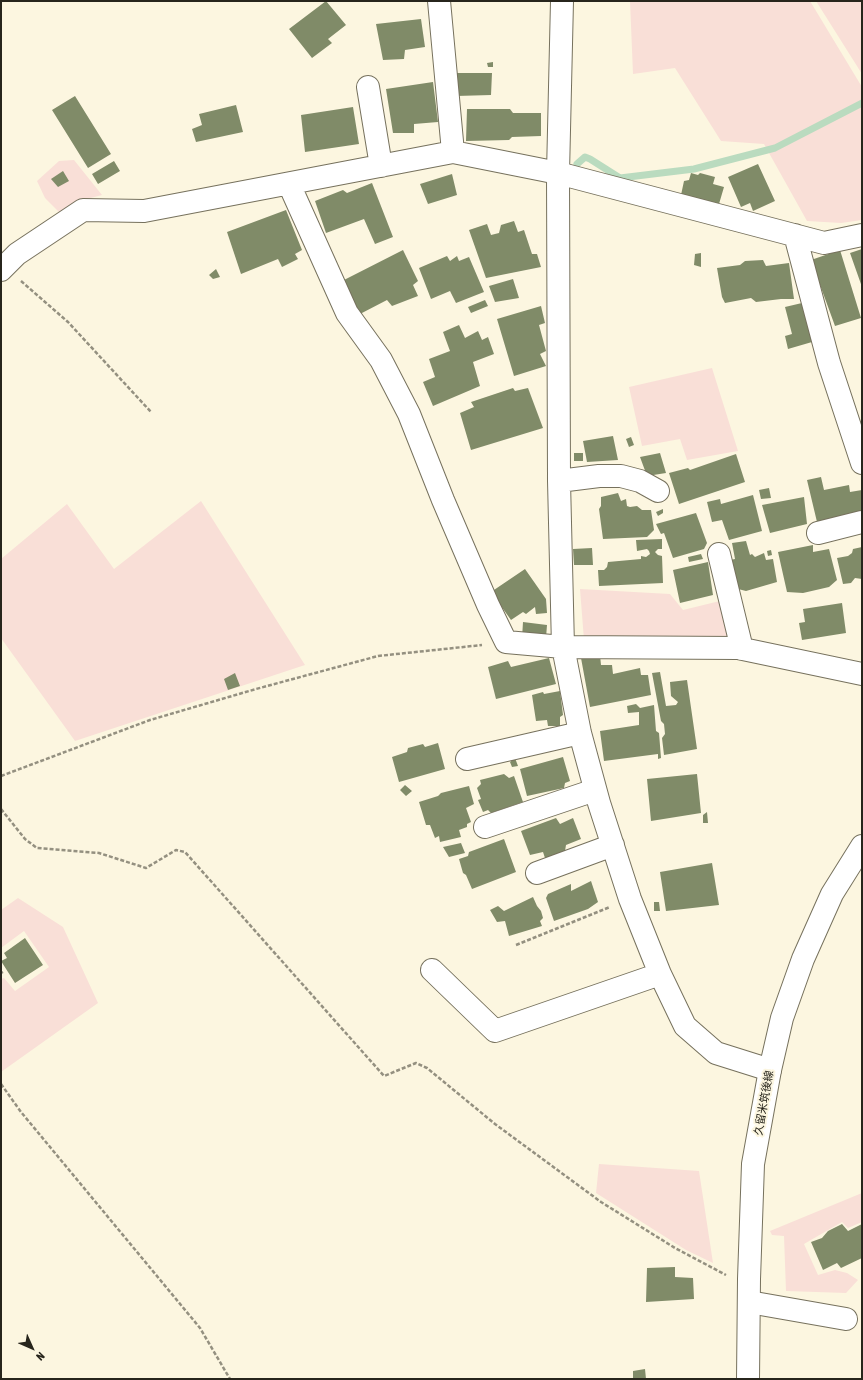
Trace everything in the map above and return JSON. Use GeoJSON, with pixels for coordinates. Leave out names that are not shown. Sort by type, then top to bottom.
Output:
{"type":"FeatureCollection","features":[{"type":"Feature","properties":{"kind":"street"},"geometry":{"type":"LineString","coordinates":[[439,1],[454,152]]}},
{"type":"Feature","properties":{"kind":"street"},"geometry":{"type":"LineString","coordinates":[[562,1],[558,173],[558,481],[562,647],[580,733],[612,844],[630,899],[660,974],[685,1026],[716,1053],[770,1070]]}},
{"type":"Feature","properties":{"kind":"street"},"geometry":{"type":"LineString","coordinates":[[368,88],[381,166]]}},
{"type":"Feature","properties":{"kind":"street"},"geometry":{"type":"LineString","coordinates":[[2,268],[17,254],[83,210],[144,211],[454,152],[558,173],[824,243],[862,235]]}},
{"type":"Feature","properties":{"kind":"street"},"geometry":{"type":"LineString","coordinates":[[289,184],[347,313],[381,360],[409,414],[443,500],[488,605],[506,642],[562,647],[742,649],[862,674]]}},
{"type":"Feature","properties":{"kind":"street"},"geometry":{"type":"LineString","coordinates":[[795,235],[829,363],[862,463]]}},
{"type":"Feature","properties":{"kind":"street"},"geometry":{"type":"LineString","coordinates":[[558,481],[599,476],[621,476],[640,481],[658,491]]}},
{"type":"Feature","properties":{"kind":"street"},"geometry":{"type":"LineString","coordinates":[[818,533],[862,522]]}},
{"type":"Feature","properties":{"kind":"street"},"geometry":{"type":"LineString","coordinates":[[719,554],[742,649]]}},
{"type":"Feature","properties":{"kind":"street"},"geometry":{"type":"LineString","coordinates":[[467,759],[580,733]]}},
{"type":"Feature","properties":{"kind":"street"},"geometry":{"type":"LineString","coordinates":[[485,827],[596,790]]}},
{"type":"Feature","properties":{"kind":"street"},"geometry":{"type":"LineString","coordinates":[[537,873],[612,844]]}},
{"type":"Feature","properties":{"kind":"street","name":"久留米筑後線"},"geometry":{"type":"LineString","coordinates":[[748,1379],[748,1279],[753,1164],[770,1070],[782,1018],[803,959],[832,894],[862,846]]}},
{"type":"Feature","properties":{"kind":"street"},"geometry":{"type":"LineString","coordinates":[[432,970],[494,1031],[660,974]]}},
{"type":"Feature","properties":{"kind":"street"},"geometry":{"type":"LineString","coordinates":[[749,1302],[846,1319]]}},
{"type":"Feature","properties":{"kind":"path"},"geometry":{"type":"LineString","coordinates":[[2,268],[31,288],[68,322],[151,412]]}},
{"type":"Feature","properties":{"kind":"path"},"geometry":{"type":"LineString","coordinates":[[1,776],[150,720],[378,656],[506,642]]}},
{"type":"Feature","properties":{"kind":"path"},"geometry":{"type":"LineString","coordinates":[[1,809],[24,839],[37,848],[99,853],[146,868],[176,850],[185,852],[384,1076],[416,1063],[427,1068],[495,1124],[602,1202],[675,1248],[723,1274],[748,1279]]}},
{"type":"Feature","properties":{"kind":"path"},"geometry":{"type":"LineString","coordinates":[[516,945],[630,899]]}},
{"type":"Feature","properties":{"kind":"path"},"geometry":{"type":"LineString","coordinates":[[1,1084],[21,1112],[200,1328],[230,1379]]}},
{"type":"Feature","properties":{"kind":"shaded area"},"geometry":{"type":"Polygon","coordinates":[[[630,1],[810,1],[862,87],[862,220],[841,223],[807,221],[764,144],[721,141],[675,68],[633,74],[630,1]]]}},
{"type":"Feature","properties":{"kind":"shaded area"},"geometry":{"type":"Polygon","coordinates":[[[816,1],[862,1],[862,74],[816,1]]]}},
{"type":"Feature","properties":{"kind":"shaded area"},"geometry":{"type":"Polygon","coordinates":[[[74,160],[102,195],[79,201],[59,212],[45,198],[37,181],[59,161],[74,160]]]}},
{"type":"Feature","properties":{"kind":"shaded area"},"geometry":{"type":"Polygon","coordinates":[[[712,368],[738,451],[687,460],[680,439],[642,446],[629,387],[712,368]]]}},
{"type":"Feature","properties":{"kind":"shaded area"},"geometry":{"type":"Polygon","coordinates":[[[201,501],[305,665],[75,741],[1,638],[1,559],[67,504],[114,569],[201,501]]]}},
{"type":"Feature","properties":{"kind":"shaded area"},"geometry":{"type":"Polygon","coordinates":[[[580,589],[670,594],[683,610],[724,600],[735,639],[584,640],[580,589]]]}},
{"type":"Feature","properties":{"kind":"shaded area"},"geometry":{"type":"Polygon","coordinates":[[[18,898],[63,927],[98,1003],[1,1072],[1,979],[4,978],[15,991],[49,967],[24,931],[1,948],[1,910],[18,898]]]}},
{"type":"Feature","properties":{"kind":"shaded area"},"geometry":{"type":"Polygon","coordinates":[[[599,1164],[699,1171],[713,1263],[686,1250],[596,1193],[599,1164]]]}},
{"type":"Feature","properties":{"kind":"shaded area"},"geometry":{"type":"Polygon","coordinates":[[[862,1193],[862,1222],[848,1228],[842,1222],[804,1244],[818,1275],[835,1270],[847,1273],[858,1280],[846,1293],[786,1291],[784,1236],[772,1235],[770,1231],[862,1193]]]}},
{"type":"Feature","properties":{"kind":"building"},"geometry":{"type":"Polygon","coordinates":[[[326,1],[346,25],[328,39],[332,43],[312,58],[289,29],[326,1]]]}},
{"type":"Feature","properties":{"kind":"building"},"geometry":{"type":"Polygon","coordinates":[[[421,19],[425,47],[405,50],[404,59],[383,60],[376,24],[421,19]]]}},
{"type":"Feature","properties":{"kind":"building"},"geometry":{"type":"Polygon","coordinates":[[[493,62],[493,67],[488,67],[487,63],[493,62]]]}},
{"type":"Feature","properties":{"kind":"building"},"geometry":{"type":"Polygon","coordinates":[[[457,73],[492,73],[491,95],[456,96],[457,73]]]}},
{"type":"Feature","properties":{"kind":"building"},"geometry":{"type":"Polygon","coordinates":[[[433,82],[438,122],[414,124],[414,133],[393,133],[386,89],[433,82]]]}},
{"type":"Feature","properties":{"kind":"building"},"geometry":{"type":"Polygon","coordinates":[[[75,96],[111,154],[88,168],[52,110],[75,96]]]}},
{"type":"Feature","properties":{"kind":"building"},"geometry":{"type":"Polygon","coordinates":[[[236,105],[243,132],[196,142],[192,129],[202,125],[199,114],[236,105]]]}},
{"type":"Feature","properties":{"kind":"building"},"geometry":{"type":"Polygon","coordinates":[[[353,107],[359,144],[305,152],[301,115],[353,107]]]}},
{"type":"Feature","properties":{"kind":"building"},"geometry":{"type":"Polygon","coordinates":[[[467,109],[510,109],[513,113],[541,113],[541,136],[512,137],[509,140],[466,141],[467,109]]]}},
{"type":"Feature","properties":{"kind":"building"},"geometry":{"type":"Polygon","coordinates":[[[114,161],[120,171],[98,184],[92,174],[114,161]]]}},
{"type":"Feature","properties":{"kind":"building"},"geometry":{"type":"Polygon","coordinates":[[[758,164],[775,201],[753,211],[750,203],[741,207],[728,177],[758,164]]]}},
{"type":"Feature","properties":{"kind":"building"},"geometry":{"type":"Polygon","coordinates":[[[63,171],[69,181],[58,187],[51,179],[63,171]]]}},
{"type":"Feature","properties":{"kind":"building"},"geometry":{"type":"Polygon","coordinates":[[[691,173],[698,175],[700,173],[715,177],[713,184],[724,187],[719,204],[681,195],[684,181],[689,180],[691,173]]]}},
{"type":"Feature","properties":{"kind":"building"},"geometry":{"type":"Polygon","coordinates":[[[452,174],[457,195],[428,204],[420,184],[452,174]]]}},
{"type":"Feature","properties":{"kind":"building"},"geometry":{"type":"Polygon","coordinates":[[[372,183],[393,237],[375,244],[364,219],[326,233],[315,201],[343,190],[347,193],[372,183]]]}},
{"type":"Feature","properties":{"kind":"building"},"geometry":{"type":"Polygon","coordinates":[[[286,210],[302,250],[295,254],[298,259],[282,267],[278,259],[241,274],[227,232],[286,210]]]}},
{"type":"Feature","properties":{"kind":"building"},"geometry":{"type":"Polygon","coordinates":[[[514,221],[518,232],[524,230],[532,254],[537,254],[541,267],[486,278],[469,230],[487,224],[491,235],[499,233],[501,225],[514,221]]]}},
{"type":"Feature","properties":{"kind":"building"},"geometry":{"type":"Polygon","coordinates":[[[862,249],[862,287],[850,253],[862,249]]]}},
{"type":"Feature","properties":{"kind":"building"},"geometry":{"type":"Polygon","coordinates":[[[403,250],[418,281],[413,285],[418,296],[392,306],[387,300],[360,314],[344,280],[403,250]]]}},
{"type":"Feature","properties":{"kind":"building"},"geometry":{"type":"Polygon","coordinates":[[[840,250],[861,318],[835,326],[811,260],[840,250]]]}},
{"type":"Feature","properties":{"kind":"building"},"geometry":{"type":"Polygon","coordinates":[[[701,253],[701,267],[694,265],[695,254],[701,253]]]}},
{"type":"Feature","properties":{"kind":"building"},"geometry":{"type":"Polygon","coordinates":[[[447,256],[450,261],[457,256],[459,261],[469,257],[484,292],[456,303],[450,291],[431,299],[419,268],[447,256]]]}},
{"type":"Feature","properties":{"kind":"building"},"geometry":{"type":"Polygon","coordinates":[[[763,260],[766,266],[789,263],[794,299],[756,302],[751,298],[725,303],[722,297],[717,268],[740,265],[745,261],[763,260]]]}},
{"type":"Feature","properties":{"kind":"building"},"geometry":{"type":"Polygon","coordinates":[[[216,269],[220,277],[213,279],[209,275],[216,269]]]}},
{"type":"Feature","properties":{"kind":"building"},"geometry":{"type":"Polygon","coordinates":[[[513,279],[519,298],[495,302],[489,286],[513,279]]]}},
{"type":"Feature","properties":{"kind":"building"},"geometry":{"type":"Polygon","coordinates":[[[485,300],[488,306],[471,313],[468,307],[485,300]]]}},
{"type":"Feature","properties":{"kind":"building"},"geometry":{"type":"Polygon","coordinates":[[[802,303],[812,342],[788,349],[785,336],[792,334],[785,307],[802,303]]]}},
{"type":"Feature","properties":{"kind":"building"},"geometry":{"type":"Polygon","coordinates":[[[541,306],[545,323],[539,325],[546,351],[540,354],[546,366],[514,376],[497,319],[541,306]]]}},
{"type":"Feature","properties":{"kind":"building"},"geometry":{"type":"Polygon","coordinates":[[[459,325],[465,338],[478,331],[482,340],[488,337],[494,354],[473,362],[480,386],[433,406],[423,382],[435,377],[429,359],[450,351],[443,332],[459,325]]]}},
{"type":"Feature","properties":{"kind":"building"},"geometry":{"type":"Polygon","coordinates":[[[513,388],[515,391],[528,388],[543,428],[471,450],[460,413],[474,407],[471,402],[513,388]]]}},
{"type":"Feature","properties":{"kind":"building"},"geometry":{"type":"Polygon","coordinates":[[[613,436],[618,460],[587,462],[583,441],[613,436]]]}},
{"type":"Feature","properties":{"kind":"building"},"geometry":{"type":"Polygon","coordinates":[[[631,437],[634,445],[629,447],[626,439],[631,437]]]}},
{"type":"Feature","properties":{"kind":"building"},"geometry":{"type":"Polygon","coordinates":[[[574,453],[583,453],[583,461],[574,461],[574,453]]]}},
{"type":"Feature","properties":{"kind":"building"},"geometry":{"type":"Polygon","coordinates":[[[660,453],[666,473],[647,476],[640,457],[660,453]]]}},
{"type":"Feature","properties":{"kind":"building"},"geometry":{"type":"Polygon","coordinates":[[[736,454],[745,482],[679,504],[669,473],[688,468],[690,470],[736,454]]]}},
{"type":"Feature","properties":{"kind":"building"},"geometry":{"type":"Polygon","coordinates":[[[821,477],[824,490],[849,485],[850,492],[862,490],[862,512],[817,522],[807,480],[821,477]]]}},
{"type":"Feature","properties":{"kind":"building"},"geometry":{"type":"Polygon","coordinates":[[[769,488],[771,498],[761,499],[759,490],[769,488]]]}},
{"type":"Feature","properties":{"kind":"building"},"geometry":{"type":"Polygon","coordinates":[[[618,493],[621,501],[626,499],[627,506],[637,506],[642,510],[651,510],[654,530],[647,537],[603,539],[599,509],[601,506],[601,497],[618,493]]]}},
{"type":"Feature","properties":{"kind":"building"},"geometry":{"type":"Polygon","coordinates":[[[753,495],[762,531],[729,540],[722,520],[712,522],[707,502],[720,499],[721,504],[753,495]]]}},
{"type":"Feature","properties":{"kind":"building"},"geometry":{"type":"Polygon","coordinates":[[[804,497],[807,524],[770,533],[762,505],[804,497]]]}},
{"type":"Feature","properties":{"kind":"building"},"geometry":{"type":"Polygon","coordinates":[[[663,509],[663,513],[658,516],[656,512],[663,509]]]}},
{"type":"Feature","properties":{"kind":"building"},"geometry":{"type":"Polygon","coordinates":[[[696,513],[707,543],[704,549],[673,558],[664,533],[661,534],[656,524],[696,513]]]}},
{"type":"Feature","properties":{"kind":"building"},"geometry":{"type":"Polygon","coordinates":[[[662,539],[662,549],[658,549],[655,552],[662,556],[663,583],[599,586],[598,570],[604,570],[607,567],[608,562],[641,559],[641,556],[646,557],[650,554],[647,549],[637,551],[636,540],[662,539]]]}},
{"type":"Feature","properties":{"kind":"building"},"geometry":{"type":"Polygon","coordinates":[[[746,541],[750,555],[752,554],[755,557],[764,553],[766,560],[773,559],[777,582],[746,591],[738,589],[730,560],[735,559],[732,543],[746,541]]]}},
{"type":"Feature","properties":{"kind":"building"},"geometry":{"type":"Polygon","coordinates":[[[813,545],[813,552],[829,549],[837,580],[829,587],[803,593],[787,592],[778,552],[813,545]]]}},
{"type":"Feature","properties":{"kind":"building"},"geometry":{"type":"Polygon","coordinates":[[[862,547],[862,579],[855,578],[851,583],[843,584],[837,558],[848,556],[852,553],[853,549],[862,547]]]}},
{"type":"Feature","properties":{"kind":"building"},"geometry":{"type":"Polygon","coordinates":[[[592,548],[593,565],[574,565],[573,549],[592,548]]]}},
{"type":"Feature","properties":{"kind":"building"},"geometry":{"type":"Polygon","coordinates":[[[771,550],[772,555],[768,556],[767,551],[771,550]]]}},
{"type":"Feature","properties":{"kind":"building"},"geometry":{"type":"Polygon","coordinates":[[[701,554],[703,559],[689,562],[688,557],[701,554]]]}},
{"type":"Feature","properties":{"kind":"building"},"geometry":{"type":"Polygon","coordinates":[[[708,562],[713,595],[680,603],[673,570],[708,562]]]}},
{"type":"Feature","properties":{"kind":"building"},"geometry":{"type":"Polygon","coordinates":[[[525,569],[546,599],[547,613],[536,614],[535,607],[526,614],[523,612],[511,620],[491,592],[525,569]]]}},
{"type":"Feature","properties":{"kind":"building"},"geometry":{"type":"Polygon","coordinates":[[[842,603],[846,633],[802,640],[799,623],[805,622],[803,609],[842,603]]]}},
{"type":"Feature","properties":{"kind":"building"},"geometry":{"type":"Polygon","coordinates":[[[523,622],[547,625],[546,638],[522,638],[523,622]]]}},
{"type":"Feature","properties":{"kind":"building"},"geometry":{"type":"Polygon","coordinates":[[[600,655],[601,665],[612,665],[613,674],[640,668],[641,675],[648,675],[651,695],[590,707],[581,658],[600,655]]]}},
{"type":"Feature","properties":{"kind":"building"},"geometry":{"type":"Polygon","coordinates":[[[549,658],[556,684],[496,699],[488,667],[508,661],[511,667],[549,658]]]}},
{"type":"Feature","properties":{"kind":"building"},"geometry":{"type":"Polygon","coordinates":[[[660,672],[666,706],[676,705],[678,702],[671,696],[670,682],[687,680],[697,749],[664,755],[662,738],[665,734],[664,724],[661,721],[652,673],[660,672]]]}},
{"type":"Feature","properties":{"kind":"building"},"geometry":{"type":"Polygon","coordinates":[[[235,673],[240,686],[228,690],[224,679],[235,673]]]}},
{"type":"Feature","properties":{"kind":"building"},"geometry":{"type":"Polygon","coordinates":[[[560,691],[563,715],[560,717],[560,726],[548,726],[547,720],[536,721],[532,695],[543,692],[544,694],[560,691]]]}},
{"type":"Feature","properties":{"kind":"building"},"geometry":{"type":"Polygon","coordinates":[[[636,704],[640,708],[654,705],[656,731],[659,733],[661,758],[658,759],[658,754],[604,761],[600,731],[639,725],[639,712],[628,713],[627,706],[636,704]]]}},
{"type":"Feature","properties":{"kind":"building"},"geometry":{"type":"Polygon","coordinates":[[[438,743],[445,769],[399,782],[392,757],[407,752],[408,748],[423,744],[425,747],[438,743]]]}},
{"type":"Feature","properties":{"kind":"building"},"geometry":{"type":"Polygon","coordinates":[[[563,757],[570,781],[565,783],[564,788],[527,796],[520,769],[563,757]]]}},
{"type":"Feature","properties":{"kind":"building"},"geometry":{"type":"Polygon","coordinates":[[[515,758],[518,766],[512,767],[510,762],[515,758]]]}},
{"type":"Feature","properties":{"kind":"building"},"geometry":{"type":"Polygon","coordinates":[[[504,774],[509,778],[514,776],[523,802],[491,813],[488,810],[483,812],[478,800],[481,799],[477,788],[481,784],[480,780],[504,774]]]}},
{"type":"Feature","properties":{"kind":"building"},"geometry":{"type":"Polygon","coordinates":[[[697,774],[701,813],[651,821],[647,779],[697,774]]]}},
{"type":"Feature","properties":{"kind":"building"},"geometry":{"type":"Polygon","coordinates":[[[405,785],[412,791],[406,796],[400,790],[405,785]]]}},
{"type":"Feature","properties":{"kind":"building"},"geometry":{"type":"Polygon","coordinates":[[[469,786],[474,804],[466,808],[471,822],[467,824],[467,827],[459,830],[461,837],[440,842],[439,836],[435,838],[430,825],[426,825],[419,802],[438,796],[441,793],[469,786]]]}},
{"type":"Feature","properties":{"kind":"building"},"geometry":{"type":"Polygon","coordinates":[[[707,812],[708,823],[703,823],[703,815],[707,812]]]}},
{"type":"Feature","properties":{"kind":"building"},"geometry":{"type":"Polygon","coordinates":[[[556,818],[560,824],[573,818],[581,839],[566,845],[565,851],[545,858],[543,852],[530,855],[521,831],[556,818]]]}},
{"type":"Feature","properties":{"kind":"building"},"geometry":{"type":"Polygon","coordinates":[[[504,839],[516,872],[472,889],[466,875],[463,873],[459,859],[468,856],[469,852],[504,839]]]}},
{"type":"Feature","properties":{"kind":"building"},"geometry":{"type":"Polygon","coordinates":[[[461,843],[465,853],[449,857],[443,847],[461,843]]]}},
{"type":"Feature","properties":{"kind":"building"},"geometry":{"type":"Polygon","coordinates":[[[712,863],[719,905],[666,911],[660,872],[712,863]]]}},
{"type":"Feature","properties":{"kind":"building"},"geometry":{"type":"Polygon","coordinates":[[[591,881],[598,902],[588,909],[554,921],[546,898],[548,894],[571,884],[571,891],[591,881]]]}},
{"type":"Feature","properties":{"kind":"building"},"geometry":{"type":"Polygon","coordinates":[[[533,897],[541,911],[543,918],[540,921],[542,926],[509,936],[505,921],[497,922],[490,910],[498,906],[504,911],[533,897]]]}},
{"type":"Feature","properties":{"kind":"building"},"geometry":{"type":"Polygon","coordinates":[[[654,902],[659,902],[660,911],[654,911],[654,902]]]}},
{"type":"Feature","properties":{"kind":"building"},"geometry":{"type":"Polygon","coordinates":[[[25,938],[43,965],[15,983],[1,961],[7,958],[4,953],[25,938]]]}},
{"type":"Feature","properties":{"kind":"building"},"geometry":{"type":"Polygon","coordinates":[[[842,1224],[848,1231],[862,1224],[862,1258],[841,1268],[837,1263],[823,1270],[811,1242],[822,1238],[828,1231],[842,1224]]]}},
{"type":"Feature","properties":{"kind":"building"},"geometry":{"type":"Polygon","coordinates":[[[675,1267],[675,1277],[693,1278],[694,1299],[646,1302],[647,1268],[675,1267]]]}},
{"type":"Feature","properties":{"kind":"building"},"geometry":{"type":"Polygon","coordinates":[[[645,1369],[646,1379],[633,1379],[633,1371],[645,1369]]]}},
{"type":"Feature","properties":{"kind":"waterway"},"geometry":{"type":"LineString","coordinates":[[577,164],[585,157],[620,178],[694,169],[775,148],[862,103]]}}]}
